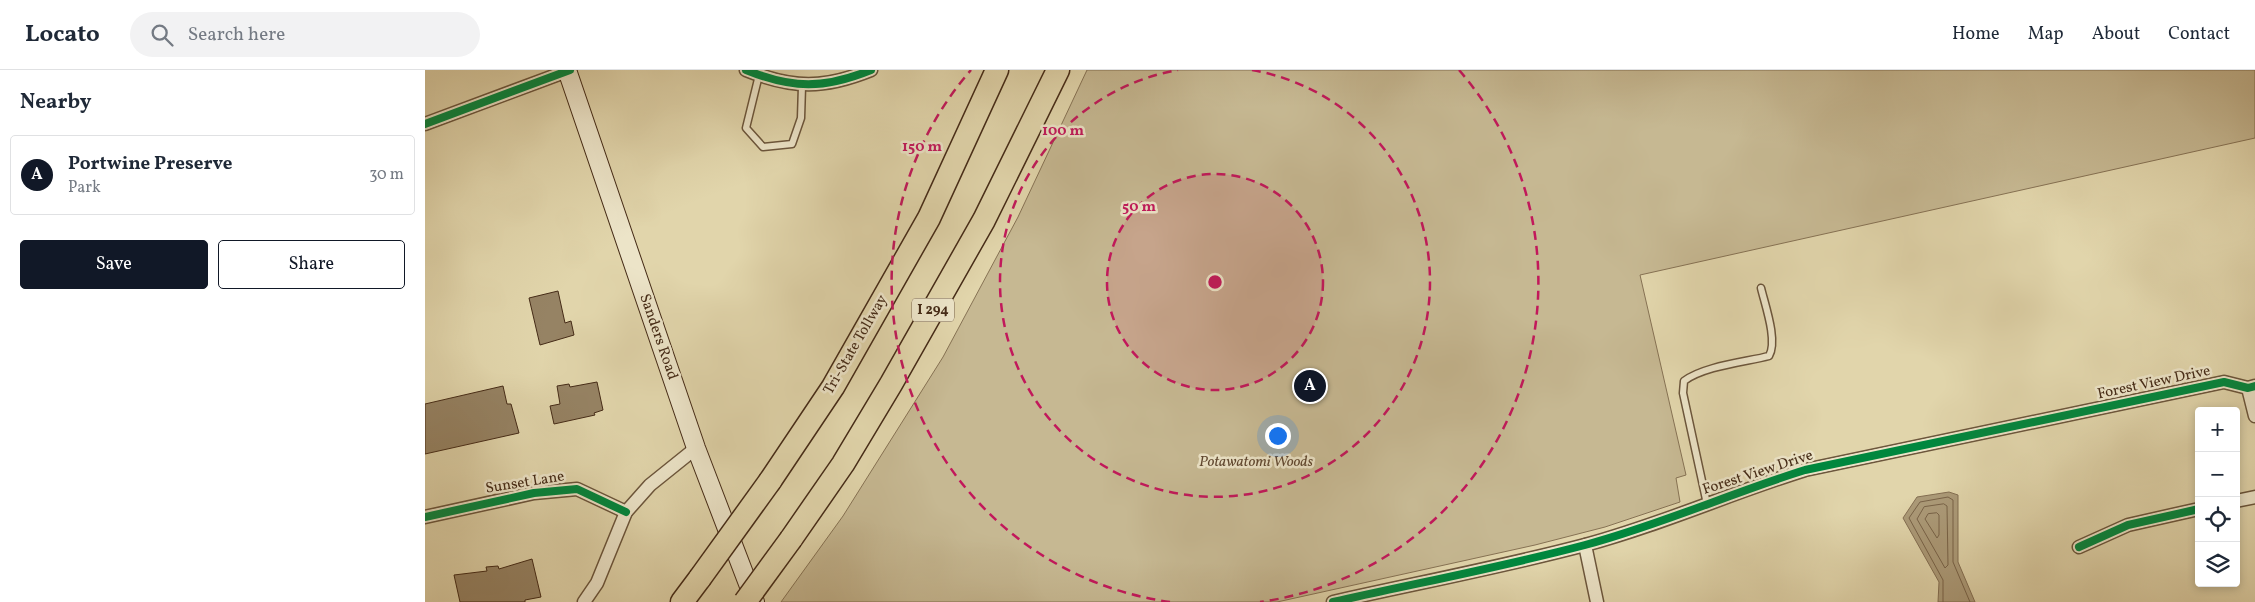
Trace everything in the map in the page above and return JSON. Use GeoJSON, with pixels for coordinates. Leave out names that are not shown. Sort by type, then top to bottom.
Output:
{"type":"FeatureCollection","features":[{"type":"Feature","properties":{"kind":"highway","name":"Tri-State Tollway"},"geometry":{"type":"LineString","coordinates":[[683,602],[770,481],[833,387],[929,218],[997,70]]}},
{"type":"Feature","properties":{"kind":"highway","name":"I 294"},"geometry":{"type":"LineString","coordinates":[[745,602],[843,464],[911,350],[984,220],[1057,70]]}},
{"type":"Feature","properties":{"kind":"main road","name":"Sanders Road"},"geometry":{"type":"LineString","coordinates":[[568,70],[696,448],[755,602]]}},
{"type":"Feature","properties":{"kind":"street"},"geometry":{"type":"LineString","coordinates":[[425,124],[568,70]]}},
{"type":"Feature","properties":{"kind":"street"},"geometry":{"type":"LineString","coordinates":[[746,70],[802,86],[846,80],[871,70]]}},
{"type":"Feature","properties":{"kind":"street","name":"Forest View Drive"},"geometry":{"type":"LineString","coordinates":[[1333,602],[1585,545],[1635,530],[1805,470],[2224,382],[2251,387]]}},
{"type":"Feature","properties":{"kind":"street"},"geometry":{"type":"LineString","coordinates":[[2251,387],[2255,416]]}},
{"type":"Feature","properties":{"kind":"street"},"geometry":{"type":"LineString","coordinates":[[584,602],[597,582],[626,512],[650,485],[696,448]]}},
{"type":"Feature","properties":{"kind":"street","name":"Sunset Lane"},"geometry":{"type":"LineString","coordinates":[[425,517],[534,493],[577,489],[626,512]]}},
{"type":"Feature","properties":{"kind":"street"},"geometry":{"type":"LineString","coordinates":[[2240,500],[2255,497]]}},
{"type":"Feature","properties":{"kind":"street"},"geometry":{"type":"LineString","coordinates":[[2079,547],[2128,525],[2195,510]]}},
{"type":"Feature","properties":{"kind":"street"},"geometry":{"type":"LineString","coordinates":[[1585,545],[1597,602]]}},
{"type":"Feature","properties":{"kind":"lane"},"geometry":{"type":"LineString","coordinates":[[759,75],[746,128],[763,147],[792,144],[801,118],[802,86]]}},
{"type":"Feature","properties":{"kind":"lane"},"geometry":{"type":"LineString","coordinates":[[1707,504],[1683,392],[1685,381],[1691,376],[1714,369],[1769,356],[1773,350],[1772,338],[1761,288]]}},
{"type":"Feature","properties":{"kind":"green space","name":"Potawatomi Woods"},"geometry":{"type":"Polygon","coordinates":[[[1087,70],[2255,70],[2255,138],[1640,275],[1686,475],[1676,478],[1680,502],[1605,527],[1535,545],[1277,602],[781,602],[843,516],[943,357],[1018,217],[1087,70]]]}},
{"type":"Feature","properties":{"kind":"water"},"geometry":{"type":"Polygon","coordinates":[[[1949,492],[1958,495],[1958,562],[1975,602],[1938,602],[1939,582],[1903,518],[1917,497],[1949,492]]]}},
{"type":"Feature","properties":{"kind":"building"},"geometry":{"type":"Polygon","coordinates":[[[558,291],[565,323],[571,321],[574,335],[540,345],[529,298],[558,291]]]}},
{"type":"Feature","properties":{"kind":"building"},"geometry":{"type":"Polygon","coordinates":[[[597,382],[603,410],[594,413],[595,415],[554,424],[550,406],[560,404],[557,386],[569,384],[570,387],[597,382]]]}},
{"type":"Feature","properties":{"kind":"building"},"geometry":{"type":"Polygon","coordinates":[[[503,386],[507,404],[511,404],[519,433],[425,454],[425,404],[503,386]]]}},
{"type":"Feature","properties":{"kind":"building"},"geometry":{"type":"Polygon","coordinates":[[[532,559],[541,597],[525,600],[525,602],[460,602],[454,575],[487,571],[486,567],[498,566],[499,569],[532,559]]]}},
{"type":"Feature","properties":{"kind":"cycle path"},"geometry":{"type":"LineString","coordinates":[[425,124],[570,70]]}},
{"type":"Feature","properties":{"kind":"cycle path"},"geometry":{"type":"LineString","coordinates":[[746,70],[779,81],[809,84],[838,81],[871,70]]}},
{"type":"Feature","properties":{"kind":"cycle path"},"geometry":{"type":"LineString","coordinates":[[1333,602],[1491,568],[1585,545],[1641,528],[1805,470],[2224,382],[2248,388],[2255,386]]}},
{"type":"Feature","properties":{"kind":"cycle path"},"geometry":{"type":"LineString","coordinates":[[425,517],[534,493],[577,489],[626,512]]}},
{"type":"Feature","properties":{"kind":"cycle path"},"geometry":{"type":"LineString","coordinates":[[2079,547],[2128,525],[2195,510]]}},
{"type":"Feature","properties":{"kind":"place","name":"Portwine Preserve"},"geometry":{"type":"Point","coordinates":[1310,386]}}]}
